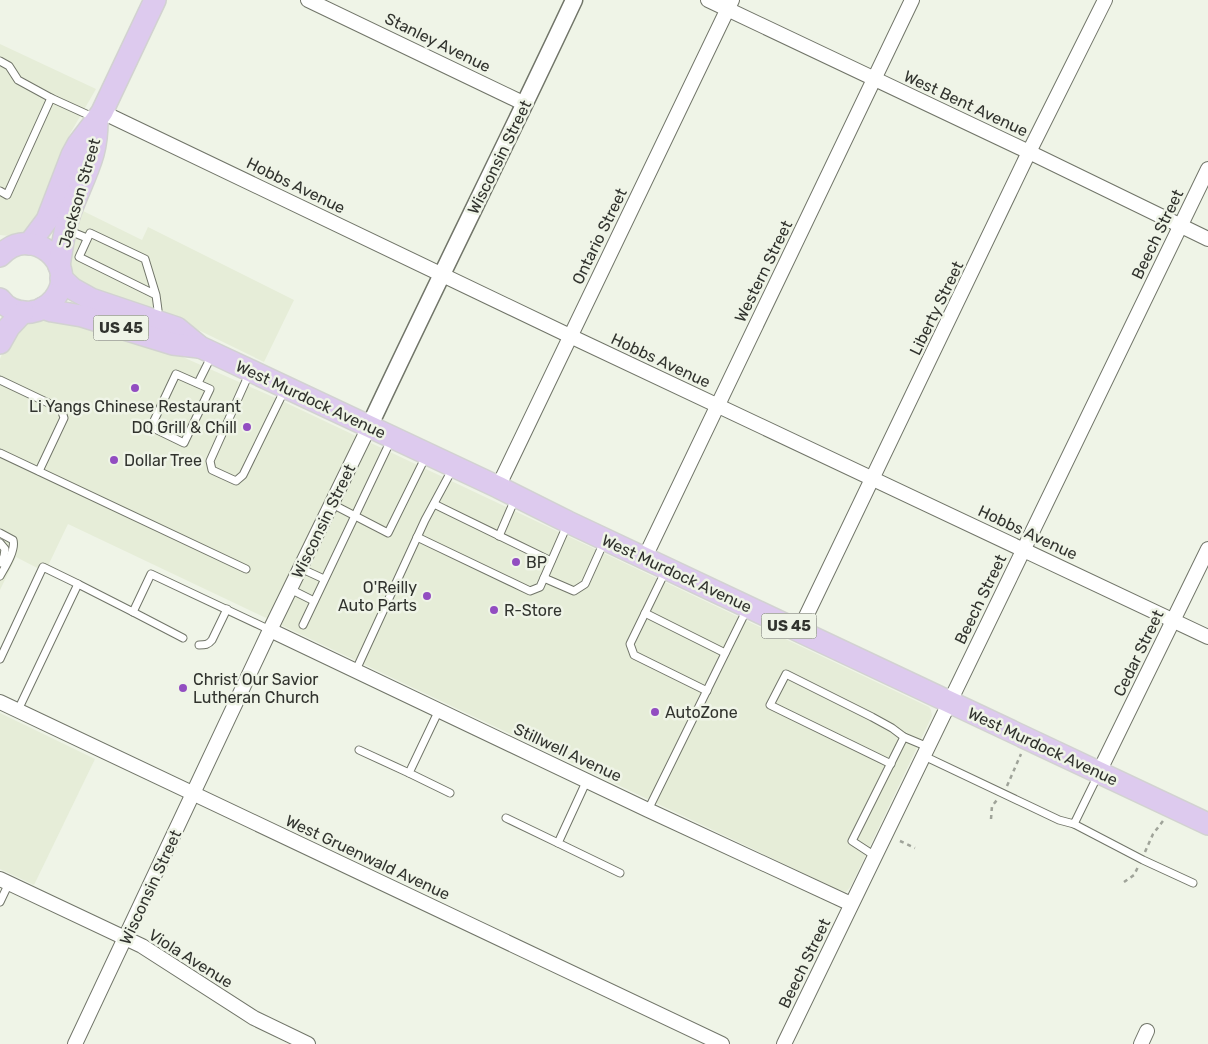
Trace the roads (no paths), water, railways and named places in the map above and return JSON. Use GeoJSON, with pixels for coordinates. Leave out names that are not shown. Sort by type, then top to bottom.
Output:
{"type":"FeatureCollection","features":[{"type":"Feature","properties":{"kind":"main road","name":"Jackson Street"},"geometry":{"type":"LineString","coordinates":[[29,244],[47,220],[72,155],[99,115],[155,0]]}},
{"type":"Feature","properties":{"kind":"main road","name":"Jackson Street"},"geometry":{"type":"LineString","coordinates":[[33,310],[51,303],[57,296],[60,287],[60,272],[66,229],[93,154],[99,115]]}},
{"type":"Feature","properties":{"kind":"main road"},"geometry":{"type":"LineString","coordinates":[[0,256],[15,246],[29,244]]}},
{"type":"Feature","properties":{"kind":"main road","name":"West Murdock Avenue"},"geometry":{"type":"LineString","coordinates":[[29,244],[47,250],[54,257],[60,272],[73,289],[91,299],[177,328],[206,350],[1208,824]]}},
{"type":"Feature","properties":{"kind":"main road","name":"West Murdock Avenue"},"geometry":{"type":"LineString","coordinates":[[0,299],[2,303],[12,309],[52,311],[82,316],[173,344],[206,350]]}},
{"type":"Feature","properties":{"kind":"main road"},"geometry":{"type":"LineString","coordinates":[[0,343],[8,327],[33,310]]}},
{"type":"Feature","properties":{"kind":"street","name":"Stanley Avenue"},"geometry":{"type":"LineString","coordinates":[[308,0],[525,104]]}},
{"type":"Feature","properties":{"kind":"street","name":"Wisconsin Street"},"geometry":{"type":"LineString","coordinates":[[75,1044],[270,630],[370,427],[574,0]]}},
{"type":"Feature","properties":{"kind":"street","name":"West Bent Avenue"},"geometry":{"type":"LineString","coordinates":[[708,0],[730,5],[874,79],[1208,239]]}},
{"type":"Feature","properties":{"kind":"street","name":"Western Street"},"geometry":{"type":"LineString","coordinates":[[645,557],[912,0]]}},
{"type":"Feature","properties":{"kind":"street","name":"Liberty Street"},"geometry":{"type":"LineString","coordinates":[[799,631],[1029,152],[1105,0]]}},
{"type":"Feature","properties":{"kind":"street","name":"Ontario Street"},"geometry":{"type":"LineString","coordinates":[[507,491],[570,336],[730,5]]}},
{"type":"Feature","properties":{"kind":"street","name":"Hobbs Avenue"},"geometry":{"type":"LineString","coordinates":[[99,115],[442,274],[717,406],[874,478],[1208,637]]}},
{"type":"Feature","properties":{"kind":"street","name":"Beech Street"},"geometry":{"type":"LineString","coordinates":[[784,1044],[1208,169]]}},
{"type":"Feature","properties":{"kind":"street","name":"Cedar Street"},"geometry":{"type":"LineString","coordinates":[[1099,772],[1208,549]]}},
{"type":"Feature","properties":{"kind":"street","name":"Stillwell Avenue"},"geometry":{"type":"LineString","coordinates":[[270,630],[648,810],[852,904]]}},
{"type":"Feature","properties":{"kind":"street","name":"West Gruenwald Avenue"},"geometry":{"type":"LineString","coordinates":[[0,702],[722,1044]]}},
{"type":"Feature","properties":{"kind":"street","name":"Viola Avenue"},"geometry":{"type":"LineString","coordinates":[[4,881],[142,946],[254,1018],[308,1044]]}},
{"type":"Feature","properties":{"kind":"street"},"geometry":{"type":"LineString","coordinates":[[1141,1044],[1148,1031]]}},
{"type":"Feature","properties":{"kind":"lane"},"geometry":{"type":"LineString","coordinates":[[0,61],[9,66],[18,80],[51,98],[99,115]]}},
{"type":"Feature","properties":{"kind":"lane"},"geometry":{"type":"LineString","coordinates":[[0,191],[7,194],[51,98]]}},
{"type":"Feature","properties":{"kind":"lane"},"geometry":{"type":"LineString","coordinates":[[66,229],[87,238]]}},
{"type":"Feature","properties":{"kind":"lane"},"geometry":{"type":"LineString","coordinates":[[154,320],[158,310],[156,295],[145,259],[130,255],[104,243],[90,233],[79,256],[121,275],[156,295]]}},
{"type":"Feature","properties":{"kind":"lane"},"geometry":{"type":"LineString","coordinates":[[198,383],[206,350]]}},
{"type":"Feature","properties":{"kind":"lane"},"geometry":{"type":"LineString","coordinates":[[250,371],[210,461],[212,470],[236,481],[243,475],[285,387]]}},
{"type":"Feature","properties":{"kind":"lane"},"geometry":{"type":"LineString","coordinates":[[176,374],[198,383],[210,389],[184,443],[151,428],[176,374]]}},
{"type":"Feature","properties":{"kind":"lane"},"geometry":{"type":"LineString","coordinates":[[0,380],[61,409],[64,418],[39,471]]}},
{"type":"Feature","properties":{"kind":"lane"},"geometry":{"type":"LineString","coordinates":[[303,625],[392,437]]}},
{"type":"Feature","properties":{"kind":"lane"},"geometry":{"type":"LineString","coordinates":[[0,453],[246,569]]}},
{"type":"Feature","properties":{"kind":"lane"},"geometry":{"type":"LineString","coordinates":[[332,504],[388,533],[427,454]]}},
{"type":"Feature","properties":{"kind":"lane"},"geometry":{"type":"LineString","coordinates":[[356,670],[417,537],[454,466]]}},
{"type":"Feature","properties":{"kind":"lane"},"geometry":{"type":"LineString","coordinates":[[499,536],[507,491]]}},
{"type":"Feature","properties":{"kind":"lane"},"geometry":{"type":"LineString","coordinates":[[434,504],[551,561]]}},
{"type":"Feature","properties":{"kind":"lane"},"geometry":{"type":"LineString","coordinates":[[417,537],[530,590],[540,587],[568,522]]}},
{"type":"Feature","properties":{"kind":"lane"},"geometry":{"type":"LineString","coordinates":[[0,534],[13,540],[14,543],[0,576]]}},
{"type":"Feature","properties":{"kind":"lane"},"geometry":{"type":"LineString","coordinates":[[544,578],[574,591],[585,584],[606,539]]}},
{"type":"Feature","properties":{"kind":"lane"},"geometry":{"type":"LineString","coordinates":[[0,543],[5,552],[0,565]]}},
{"type":"Feature","properties":{"kind":"lane"},"geometry":{"type":"LineString","coordinates":[[0,659],[43,566],[183,638]]}},
{"type":"Feature","properties":{"kind":"lane"},"geometry":{"type":"LineString","coordinates":[[300,568],[324,579]]}},
{"type":"Feature","properties":{"kind":"lane"},"geometry":{"type":"LineString","coordinates":[[667,568],[630,644],[634,656],[707,691]]}},
{"type":"Feature","properties":{"kind":"lane"},"geometry":{"type":"LineString","coordinates":[[133,612],[151,574],[270,630]]}},
{"type":"Feature","properties":{"kind":"lane"},"geometry":{"type":"LineString","coordinates":[[18,710],[78,584]]}},
{"type":"Feature","properties":{"kind":"lane"},"geometry":{"type":"LineString","coordinates":[[290,589],[314,601]]}},
{"type":"Feature","properties":{"kind":"lane"},"geometry":{"type":"LineString","coordinates":[[648,810],[748,606]]}},
{"type":"Feature","properties":{"kind":"lane"},"geometry":{"type":"LineString","coordinates":[[199,645],[210,643],[227,610]]}},
{"type":"Feature","properties":{"kind":"lane"},"geometry":{"type":"LineString","coordinates":[[645,613],[725,653]]}},
{"type":"Feature","properties":{"kind":"lane"},"geometry":{"type":"LineString","coordinates":[[891,764],[770,705],[786,674],[872,717],[926,751],[1059,820],[1074,824],[1143,860],[1193,883]]}},
{"type":"Feature","properties":{"kind":"lane"},"geometry":{"type":"LineString","coordinates":[[409,773],[439,710]]}},
{"type":"Feature","properties":{"kind":"lane"},"geometry":{"type":"LineString","coordinates":[[875,856],[852,841],[904,737]]}},
{"type":"Feature","properties":{"kind":"lane"},"geometry":{"type":"LineString","coordinates":[[359,750],[450,793]]}},
{"type":"Feature","properties":{"kind":"lane"},"geometry":{"type":"LineString","coordinates":[[1074,824],[1099,772]]}},
{"type":"Feature","properties":{"kind":"lane"},"geometry":{"type":"LineString","coordinates":[[558,843],[587,780]]}},
{"type":"Feature","properties":{"kind":"lane"},"geometry":{"type":"LineString","coordinates":[[506,818],[620,873]]}},
{"type":"Feature","properties":{"kind":"lane"},"geometry":{"type":"LineString","coordinates":[[0,902],[4,881]]}},
{"type":"Feature","properties":{"kind":"place","name":"Li Yangs Chinese Restaurant"},"geometry":{"type":"Point","coordinates":[135,388]}},
{"type":"Feature","properties":{"kind":"place","name":"DQ Grill & Chill"},"geometry":{"type":"Point","coordinates":[247,427]}},
{"type":"Feature","properties":{"kind":"place","name":"Dollar Tree"},"geometry":{"type":"Point","coordinates":[114,460]}},
{"type":"Feature","properties":{"kind":"place","name":"BP"},"geometry":{"type":"Point","coordinates":[516,562]}},
{"type":"Feature","properties":{"kind":"place","name":"O'Reilly Auto Parts"},"geometry":{"type":"Point","coordinates":[427,596]}},
{"type":"Feature","properties":{"kind":"place","name":"R-Store"},"geometry":{"type":"Point","coordinates":[494,610]}},
{"type":"Feature","properties":{"kind":"place","name":"Christ Our Savior Lutheran Church"},"geometry":{"type":"Point","coordinates":[183,688]}},
{"type":"Feature","properties":{"kind":"place","name":"AutoZone"},"geometry":{"type":"Point","coordinates":[655,712]}}]}
